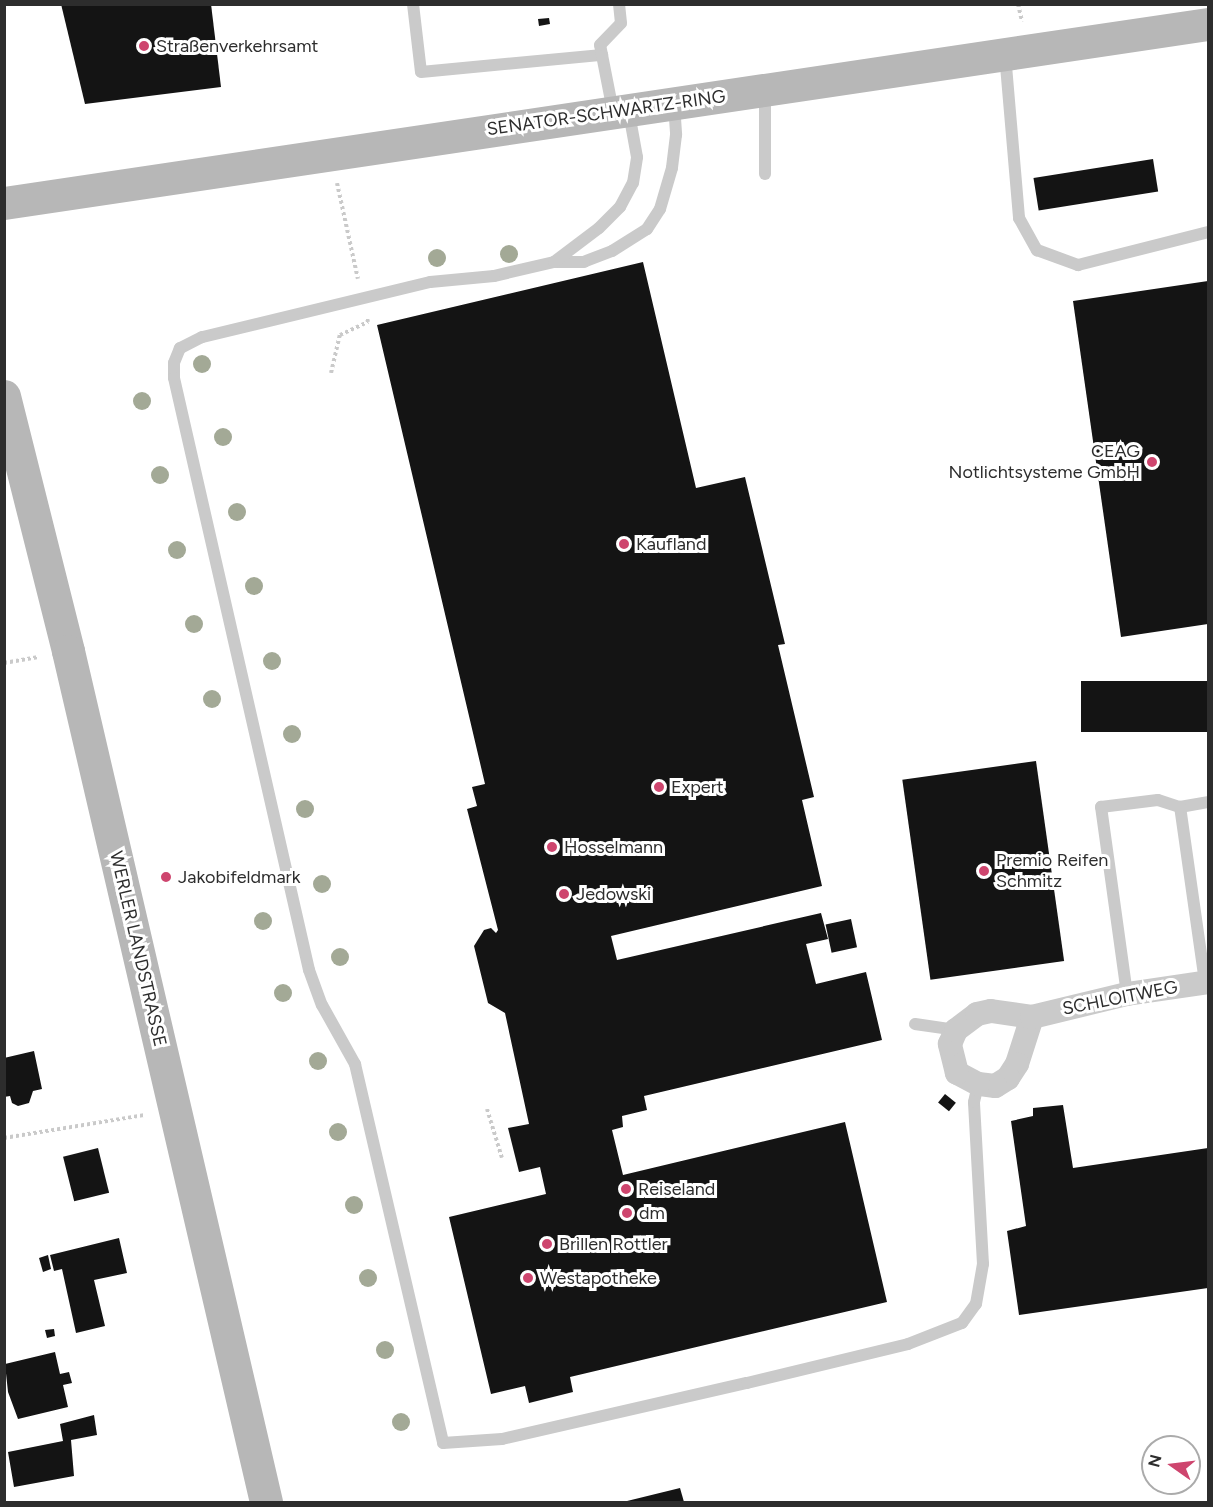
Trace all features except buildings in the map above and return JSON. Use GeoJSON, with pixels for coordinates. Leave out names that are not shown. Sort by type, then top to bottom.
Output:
{"type":"FeatureCollection","features":[{"type":"Feature","properties":{"kind":"main road","name":"SENATOR-SCHWARTZ-RING"},"geometry":{"type":"LineString","coordinates":[[4,203],[1209,24]]}},
{"type":"Feature","properties":{"kind":"main road","name":"WERLER LANDSTRASSE"},"geometry":{"type":"LineString","coordinates":[[4,396],[70,661],[266,1503]]}},
{"type":"Feature","properties":{"kind":"street","name":"SCHLOITWEG"},"geometry":{"type":"LineString","coordinates":[[956,1030],[977,1014],[991,1011],[1032,1017],[1126,994],[1207,982]]}},
{"type":"Feature","properties":{"kind":"street"},"geometry":{"type":"LineString","coordinates":[[956,1030],[950,1044],[957,1072],[978,1084],[995,1086],[1008,1078],[1017,1064],[1032,1017]]}},
{"type":"Feature","properties":{"kind":"lane"},"geometry":{"type":"LineString","coordinates":[[413,4],[421,72],[602,55]]}},
{"type":"Feature","properties":{"kind":"lane"},"geometry":{"type":"LineString","coordinates":[[554,262],[620,207],[633,183],[637,157],[600,45],[621,23],[619,4]]}},
{"type":"Feature","properties":{"kind":"lane"},"geometry":{"type":"LineString","coordinates":[[1005,53],[1019,218],[1037,250],[1078,265],[1209,232]]}},
{"type":"Feature","properties":{"kind":"lane"},"geometry":{"type":"LineString","coordinates":[[765,89],[765,174]]}},
{"type":"Feature","properties":{"kind":"lane"},"geometry":{"type":"LineString","coordinates":[[674,103],[676,135],[672,168],[660,209],[647,229],[612,251],[584,262],[554,262],[494,276],[430,282],[202,337],[180,348],[174,363],[174,378],[309,970],[322,1005],[355,1064],[443,1443],[502,1438],[747,1383],[908,1344],[962,1323],[976,1304],[983,1264],[974,1102],[978,1084]]}},
{"type":"Feature","properties":{"kind":"lane"},"geometry":{"type":"LineString","coordinates":[[1126,994],[1101,807],[1158,800],[1180,807],[1209,802]]}},
{"type":"Feature","properties":{"kind":"lane"},"geometry":{"type":"LineString","coordinates":[[1180,807],[1207,982]]}},
{"type":"Feature","properties":{"kind":"lane"},"geometry":{"type":"LineString","coordinates":[[915,1024],[956,1030]]}},
{"type":"Feature","properties":{"kind":"path"},"geometry":{"type":"LineString","coordinates":[[331,155],[368,322],[340,335],[331,374]]}},
{"type":"Feature","properties":{"kind":"path"},"geometry":{"type":"LineString","coordinates":[[487,1109],[502,1158]]}},
{"type":"Feature","properties":{"kind":"path"},"geometry":{"type":"LineString","coordinates":[[4,1138],[125,1119]]}},
{"type":"Feature","properties":{"kind":"place","name":"Straßenverkehrsamt"},"geometry":{"type":"Point","coordinates":[144,46]}},
{"type":"Feature","properties":{"kind":"place","name":"CEAG Notlichtsysteme GmbH"},"geometry":{"type":"Point","coordinates":[1152,462]}},
{"type":"Feature","properties":{"kind":"place","name":"Kaufland"},"geometry":{"type":"Point","coordinates":[624,544]}},
{"type":"Feature","properties":{"kind":"place","name":"Expert"},"geometry":{"type":"Point","coordinates":[659,787]}},
{"type":"Feature","properties":{"kind":"place","name":"Hosselmann"},"geometry":{"type":"Point","coordinates":[552,847]}},
{"type":"Feature","properties":{"kind":"place","name":"Premio Reifen Schmitz"},"geometry":{"type":"Point","coordinates":[984,871]}},
{"type":"Feature","properties":{"kind":"place","name":"Jakobifeldmark"},"geometry":{"type":"Point","coordinates":[166,877]}},
{"type":"Feature","properties":{"kind":"place","name":"Jedowski"},"geometry":{"type":"Point","coordinates":[564,894]}},
{"type":"Feature","properties":{"kind":"place","name":"Reiseland"},"geometry":{"type":"Point","coordinates":[626,1189]}},
{"type":"Feature","properties":{"kind":"place","name":"dm"},"geometry":{"type":"Point","coordinates":[627,1213]}},
{"type":"Feature","properties":{"kind":"place","name":"Brillen Rottler"},"geometry":{"type":"Point","coordinates":[547,1244]}},
{"type":"Feature","properties":{"kind":"place","name":"Westapotheke"},"geometry":{"type":"Point","coordinates":[528,1278]}}]}
